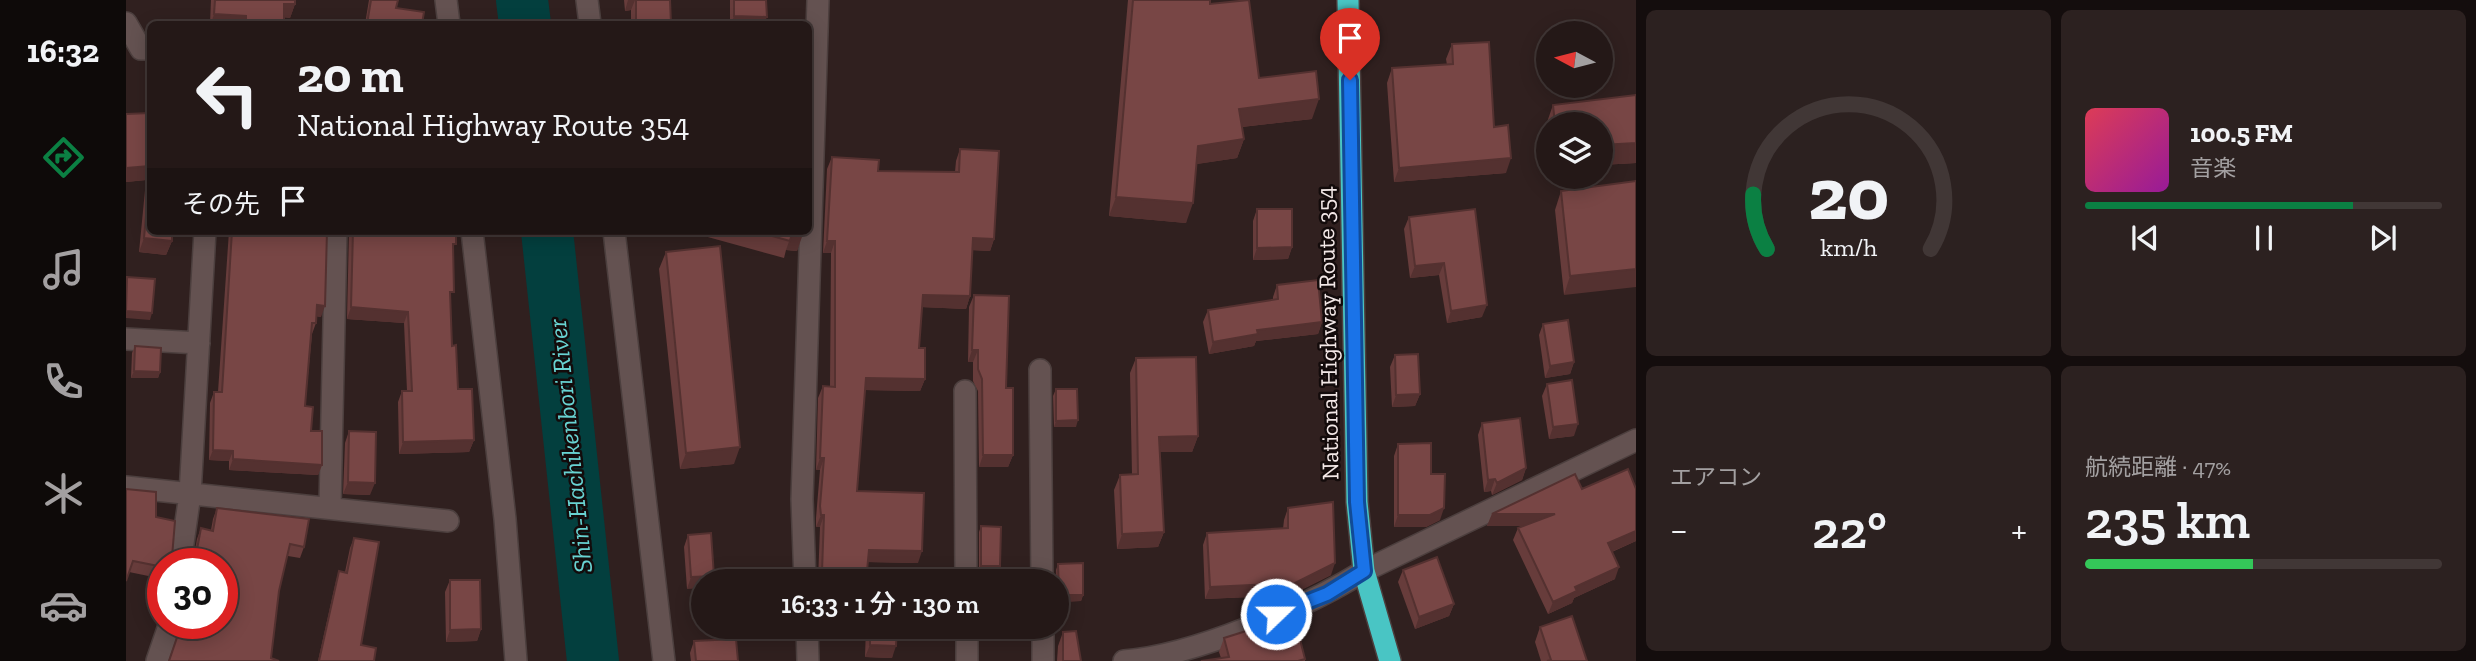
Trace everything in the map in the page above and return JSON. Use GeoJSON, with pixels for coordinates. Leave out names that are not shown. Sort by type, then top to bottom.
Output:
{"type":"FeatureCollection","features":[{"type":"Feature","properties":{"kind":"highway","name":"National Highway Route 354"},"geometry":{"type":"LineString","coordinates":[[1348,0],[1357,502],[1364,571],[1390,661]]}},
{"type":"Feature","properties":{"kind":"street"},"geometry":{"type":"LineString","coordinates":[[446,0],[449,21]]}},
{"type":"Feature","properties":{"kind":"street"},"geometry":{"type":"LineString","coordinates":[[587,0],[590,21]]}},
{"type":"Feature","properties":{"kind":"street"},"geometry":{"type":"LineString","coordinates":[[812,122],[818,0]]}},
{"type":"Feature","properties":{"kind":"street"},"geometry":{"type":"LineString","coordinates":[[126,23],[141,49],[147,49]]}},
{"type":"Feature","properties":{"kind":"street"},"geometry":{"type":"LineString","coordinates":[[182,548],[190,494],[205,235]]}},
{"type":"Feature","properties":{"kind":"street"},"geometry":{"type":"LineString","coordinates":[[330,507],[337,235]]}},
{"type":"Feature","properties":{"kind":"street"},"geometry":{"type":"LineString","coordinates":[[472,235],[505,519],[516,661]]}},
{"type":"Feature","properties":{"kind":"street"},"geometry":{"type":"LineString","coordinates":[[614,235],[664,661]]}},
{"type":"Feature","properties":{"kind":"street"},"geometry":{"type":"LineString","coordinates":[[805,569],[802,499],[809,235]]}},
{"type":"Feature","properties":{"kind":"street"},"geometry":{"type":"LineString","coordinates":[[126,340],[199,343]]}},
{"type":"Feature","properties":{"kind":"street"},"geometry":{"type":"LineString","coordinates":[[1040,370],[1042,569]]}},
{"type":"Feature","properties":{"kind":"street"},"geometry":{"type":"LineString","coordinates":[[965,391],[966,569]]}},
{"type":"Feature","properties":{"kind":"street"},"geometry":{"type":"LineString","coordinates":[[1124,661],[1199,645],[1327,594],[1364,571],[1636,440]]}},
{"type":"Feature","properties":{"kind":"street"},"geometry":{"type":"LineString","coordinates":[[126,487],[448,521]]}},
{"type":"Feature","properties":{"kind":"street"},"geometry":{"type":"LineString","coordinates":[[157,661],[165,639]]}},
{"type":"Feature","properties":{"kind":"street"},"geometry":{"type":"LineString","coordinates":[[807,639],[808,661]]}},
{"type":"Feature","properties":{"kind":"street"},"geometry":{"type":"LineString","coordinates":[[967,639],[967,661]]}},
{"type":"Feature","properties":{"kind":"street"},"geometry":{"type":"LineString","coordinates":[[1043,639],[1043,661]]}},
{"type":"Feature","properties":{"kind":"building"},"geometry":{"type":"Polygon","coordinates":[[[215,0],[295,0],[295,4],[284,4],[284,21],[246,21],[246,16],[214,14],[215,0]]]}},
{"type":"Feature","properties":{"kind":"building"},"geometry":{"type":"Polygon","coordinates":[[[371,0],[398,0],[396,8],[424,12],[422,21],[368,21],[371,0]]]}},
{"type":"Feature","properties":{"kind":"building"},"geometry":{"type":"Polygon","coordinates":[[[636,0],[670,0],[671,21],[636,21],[636,0]]]}},
{"type":"Feature","properties":{"kind":"building"},"geometry":{"type":"Polygon","coordinates":[[[734,0],[766,0],[767,17],[734,16],[734,0]]]}},
{"type":"Feature","properties":{"kind":"building"},"geometry":{"type":"Polygon","coordinates":[[[1133,0],[1210,0],[1210,4],[1249,0],[1259,78],[1316,71],[1319,99],[1239,109],[1244,139],[1198,146],[1193,203],[1116,197],[1133,0]]]}},
{"type":"Feature","properties":{"kind":"building"},"geometry":{"type":"Polygon","coordinates":[[[1489,42],[1494,127],[1508,125],[1511,158],[1399,168],[1392,68],[1453,64],[1452,44],[1489,42]]]}},
{"type":"Feature","properties":{"kind":"building"},"geometry":{"type":"Polygon","coordinates":[[[1636,95],[1636,143],[1613,144],[1613,112],[1554,112],[1553,105],[1636,95]]]}},
{"type":"Feature","properties":{"kind":"building"},"geometry":{"type":"Polygon","coordinates":[[[147,113],[147,166],[126,168],[126,114],[147,113]]]}},
{"type":"Feature","properties":{"kind":"building"},"geometry":{"type":"Polygon","coordinates":[[[960,149],[999,151],[994,239],[973,238],[970,296],[923,295],[919,348],[925,348],[925,379],[866,378],[857,491],[924,493],[922,551],[869,550],[867,569],[822,569],[824,515],[821,515],[820,506],[824,458],[820,458],[823,386],[835,387],[835,241],[827,241],[832,157],[879,160],[878,171],[959,172],[960,149]]]}},
{"type":"Feature","properties":{"kind":"building"},"geometry":{"type":"Polygon","coordinates":[[[1636,181],[1636,269],[1570,276],[1561,191],[1613,189],[1613,184],[1636,181]]]}},
{"type":"Feature","properties":{"kind":"building"},"geometry":{"type":"Polygon","coordinates":[[[147,205],[147,235],[172,235],[172,241],[144,238],[147,205]]]}},
{"type":"Feature","properties":{"kind":"building"},"geometry":{"type":"Polygon","coordinates":[[[1257,209],[1292,209],[1292,247],[1257,248],[1257,209]]]}},
{"type":"Feature","properties":{"kind":"building"},"geometry":{"type":"Polygon","coordinates":[[[1475,209],[1487,305],[1451,311],[1444,263],[1415,266],[1409,217],[1475,209]]]}},
{"type":"Feature","properties":{"kind":"building"},"geometry":{"type":"Polygon","coordinates":[[[232,235],[327,235],[325,306],[317,305],[316,323],[312,323],[305,406],[313,407],[311,431],[322,431],[322,465],[233,459],[233,451],[213,450],[214,392],[222,392],[232,235]]]}},
{"type":"Feature","properties":{"kind":"building"},"geometry":{"type":"Polygon","coordinates":[[[353,235],[456,235],[456,244],[453,244],[454,292],[450,292],[452,346],[456,345],[458,389],[472,389],[474,440],[403,442],[402,391],[412,391],[408,312],[351,307],[353,235]]]}},
{"type":"Feature","properties":{"kind":"building"},"geometry":{"type":"Polygon","coordinates":[[[768,235],[792,235],[790,241],[768,235]]]}},
{"type":"Feature","properties":{"kind":"building"},"geometry":{"type":"Polygon","coordinates":[[[720,246],[740,447],[686,453],[666,252],[720,246]]]}},
{"type":"Feature","properties":{"kind":"building"},"geometry":{"type":"Polygon","coordinates":[[[127,277],[155,279],[152,313],[126,311],[127,277]]]}},
{"type":"Feature","properties":{"kind":"building"},"geometry":{"type":"Polygon","coordinates":[[[1318,280],[1322,322],[1257,330],[1258,334],[1213,342],[1208,310],[1278,299],[1277,285],[1318,280]]]}},
{"type":"Feature","properties":{"kind":"building"},"geometry":{"type":"Polygon","coordinates":[[[974,295],[1009,296],[1006,388],[1013,388],[1013,455],[983,455],[982,379],[978,369],[978,350],[972,350],[974,295]]]}},
{"type":"Feature","properties":{"kind":"building"},"geometry":{"type":"Polygon","coordinates":[[[1568,320],[1574,362],[1550,366],[1543,324],[1568,320]]]}},
{"type":"Feature","properties":{"kind":"building"},"geometry":{"type":"Polygon","coordinates":[[[135,346],[161,348],[160,372],[134,371],[135,346]]]}},
{"type":"Feature","properties":{"kind":"building"},"geometry":{"type":"Polygon","coordinates":[[[1418,354],[1420,394],[1396,395],[1395,355],[1418,354]]]}},
{"type":"Feature","properties":{"kind":"building"},"geometry":{"type":"Polygon","coordinates":[[[1196,357],[1198,436],[1159,437],[1164,532],[1122,534],[1120,475],[1138,474],[1136,358],[1196,357]]]}},
{"type":"Feature","properties":{"kind":"building"},"geometry":{"type":"Polygon","coordinates":[[[1572,380],[1578,424],[1553,427],[1547,384],[1572,380]]]}},
{"type":"Feature","properties":{"kind":"building"},"geometry":{"type":"Polygon","coordinates":[[[1056,389],[1077,389],[1078,420],[1056,421],[1056,389]]]}},
{"type":"Feature","properties":{"kind":"building"},"geometry":{"type":"Polygon","coordinates":[[[1520,418],[1526,468],[1497,483],[1495,479],[1488,480],[1482,423],[1520,418]]]}},
{"type":"Feature","properties":{"kind":"building"},"geometry":{"type":"Polygon","coordinates":[[[349,431],[376,432],[375,483],[348,482],[349,431]]]}},
{"type":"Feature","properties":{"kind":"building"},"geometry":{"type":"Polygon","coordinates":[[[1431,443],[1431,474],[1445,474],[1444,508],[1430,515],[1398,515],[1398,444],[1431,443]]]}},
{"type":"Feature","properties":{"kind":"building"},"geometry":{"type":"Polygon","coordinates":[[[1628,469],[1636,489],[1636,531],[1608,543],[1619,567],[1575,587],[1577,591],[1553,602],[1518,528],[1555,514],[1492,514],[1575,474],[1582,489],[1628,469]]]}},
{"type":"Feature","properties":{"kind":"building"},"geometry":{"type":"Polygon","coordinates":[[[126,489],[156,492],[156,517],[175,521],[173,548],[147,548],[147,564],[133,561],[126,581],[126,489]]]}},
{"type":"Feature","properties":{"kind":"building"},"geometry":{"type":"Polygon","coordinates":[[[1333,502],[1335,563],[1295,583],[1210,587],[1207,533],[1288,528],[1288,508],[1333,502]]]}},
{"type":"Feature","properties":{"kind":"building"},"geometry":{"type":"Polygon","coordinates":[[[217,508],[309,519],[304,547],[290,544],[279,591],[271,658],[279,661],[169,661],[177,639],[238,639],[238,548],[197,548],[201,528],[213,531],[217,508]]]}},
{"type":"Feature","properties":{"kind":"building"},"geometry":{"type":"Polygon","coordinates":[[[981,526],[1001,527],[1000,566],[981,566],[981,526]]]}},
{"type":"Feature","properties":{"kind":"building"},"geometry":{"type":"Polygon","coordinates":[[[711,533],[714,569],[691,569],[691,577],[688,535],[711,533]]]}},
{"type":"Feature","properties":{"kind":"building"},"geometry":{"type":"Polygon","coordinates":[[[354,538],[379,542],[361,645],[376,648],[374,661],[319,661],[339,571],[347,573],[354,538]]]}},
{"type":"Feature","properties":{"kind":"building"},"geometry":{"type":"Polygon","coordinates":[[[1437,557],[1454,604],[1419,617],[1403,570],[1437,557]]]}},
{"type":"Feature","properties":{"kind":"building"},"geometry":{"type":"Polygon","coordinates":[[[1083,563],[1083,595],[1069,595],[1069,569],[1058,569],[1058,564],[1083,563]]]}},
{"type":"Feature","properties":{"kind":"building"},"geometry":{"type":"Polygon","coordinates":[[[450,580],[480,580],[481,629],[450,630],[450,580]]]}},
{"type":"Feature","properties":{"kind":"building"},"geometry":{"type":"Polygon","coordinates":[[[1294,616],[1305,659],[1201,661],[1229,657],[1224,638],[1294,616]]]}},
{"type":"Feature","properties":{"kind":"building"},"geometry":{"type":"Polygon","coordinates":[[[1572,616],[1587,661],[1547,661],[1551,660],[1540,627],[1572,616]]]}},
{"type":"Feature","properties":{"kind":"building"},"geometry":{"type":"Polygon","coordinates":[[[1076,631],[1081,661],[1063,661],[1063,639],[1069,639],[1069,632],[1076,631]]]}},
{"type":"Feature","properties":{"kind":"building"},"geometry":{"type":"Polygon","coordinates":[[[736,639],[738,661],[696,661],[694,641],[736,639]]]}},
{"type":"Feature","properties":{"kind":"building"},"geometry":{"type":"Polygon","coordinates":[[[870,639],[896,639],[896,646],[870,645],[870,639]]]}},
{"type":"Feature","properties":{"kind":"waterway","name":"Shin-Hachikenbori River"},"geometry":{"type":"LineString","coordinates":[[522,0],[525,21]]}},
{"type":"Feature","properties":{"kind":"waterway","name":"Shin-Hachikenbori River"},"geometry":{"type":"LineString","coordinates":[[547,235],[593,661]]}},
{"type":"Feature","properties":{"kind":"route"},"geometry":{"type":"LineString","coordinates":[[1276,614],[1327,594],[1364,571],[1357,502],[1350,80]]}}]}
